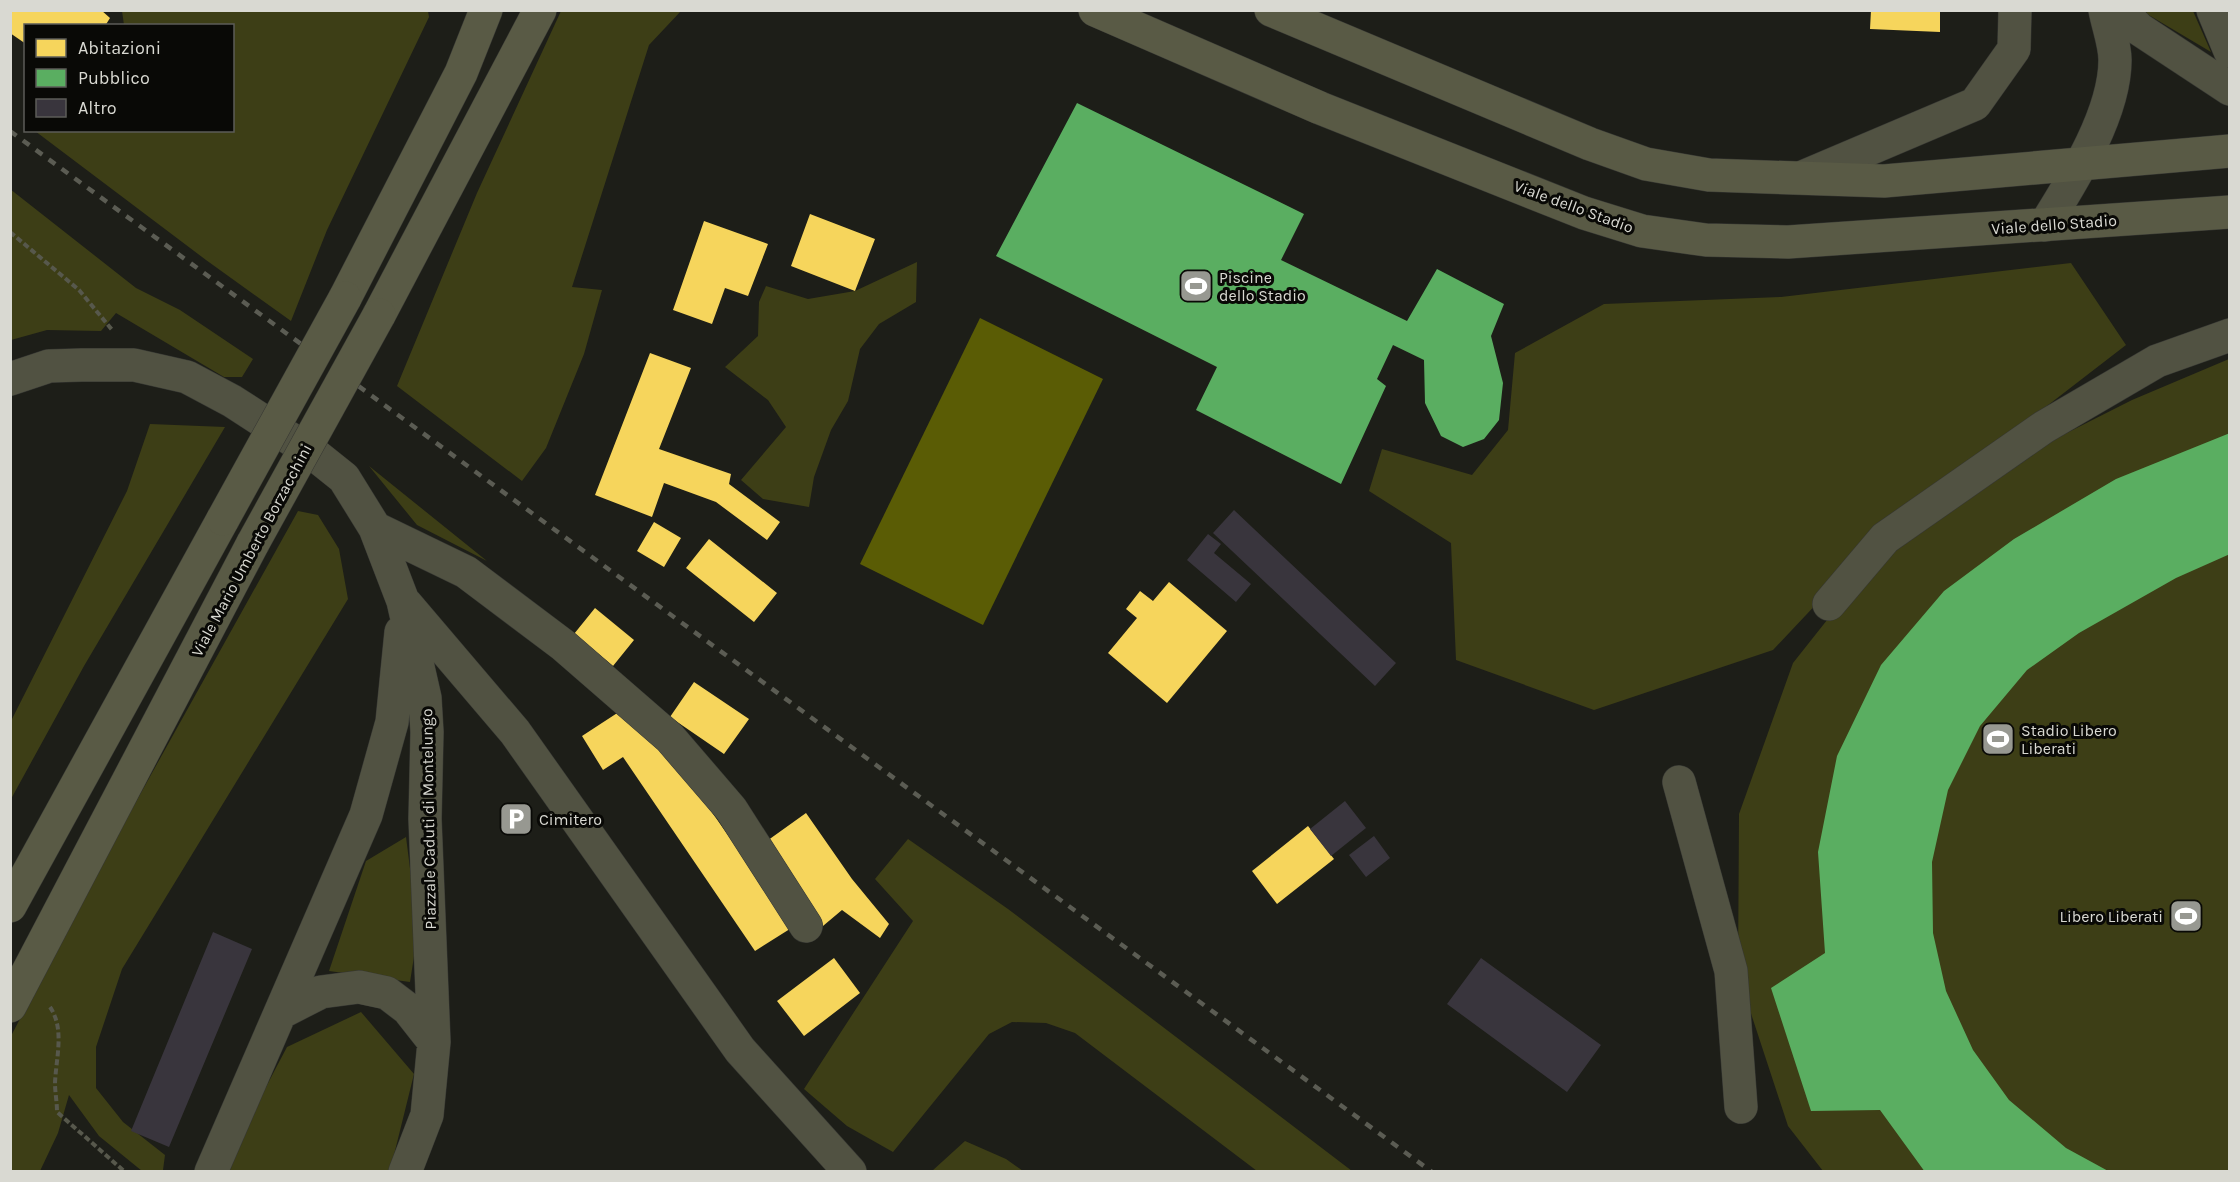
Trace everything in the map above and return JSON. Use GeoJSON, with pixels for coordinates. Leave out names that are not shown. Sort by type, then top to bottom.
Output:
{"type":"FeatureCollection","features":[{"type":"Feature","properties":{"kind":"main road"},"geometry":{"type":"LineString","coordinates":[[10,906],[21,870],[223,519],[345,298],[461,74],[486,10]]}},
{"type":"Feature","properties":{"kind":"main road","name":"Viale Mario Umberto Borzacchini"},"geometry":{"type":"LineString","coordinates":[[10,1006],[252,543],[379,315],[540,10]]}},
{"type":"Feature","properties":{"kind":"main road","name":"Viale dello Stadio"},"geometry":{"type":"LineString","coordinates":[[1095,10],[1320,108],[1584,213],[1642,231],[1706,240],[1788,242],[2229,212]]}},
{"type":"Feature","properties":{"kind":"main road"},"geometry":{"type":"LineString","coordinates":[[1271,10],[1590,144],[1646,164],[1709,176],[1884,181],[2229,151]]}},
{"type":"Feature","properties":{"kind":"street"},"geometry":{"type":"LineString","coordinates":[[1803,177],[1975,104],[2014,50],[2015,10]]}},
{"type":"Feature","properties":{"kind":"street"},"geometry":{"type":"LineString","coordinates":[[2045,225],[2082,165],[2109,98],[2115,60],[2105,10]]}},
{"type":"Feature","properties":{"kind":"street"},"geometry":{"type":"LineString","coordinates":[[2120,10],[2139,29],[2229,89]]}},
{"type":"Feature","properties":{"kind":"street"},"geometry":{"type":"LineString","coordinates":[[2213,10],[2229,51]]}},
{"type":"Feature","properties":{"kind":"street"},"geometry":{"type":"LineString","coordinates":[[1829,604],[1885,538],[2044,427],[2157,361],[2229,335]]}},
{"type":"Feature","properties":{"kind":"street"},"geometry":{"type":"LineString","coordinates":[[10,379],[49,366],[134,365],[187,377],[232,401],[314,454],[344,478],[375,528],[403,601],[515,732],[740,1050],[850,1172]]}},
{"type":"Feature","properties":{"kind":"street"},"geometry":{"type":"LineString","coordinates":[[375,528],[466,572],[563,645],[670,738],[731,809],[806,926]]}},
{"type":"Feature","properties":{"kind":"street","name":"Piazzale Caduti di Montelungo"},"geometry":{"type":"LineString","coordinates":[[219,1165],[280,1013],[366,815],[392,722],[403,601]]}},
{"type":"Feature","properties":{"kind":"street","name":"Piazzale Caduti di Montelungo"},"geometry":{"type":"LineString","coordinates":[[403,601],[425,698],[425,819],[434,1042],[427,1114],[405,1172]]}},
{"type":"Feature","properties":{"kind":"street"},"geometry":{"type":"LineString","coordinates":[[1679,782],[1731,971],[1741,1107]]}},
{"type":"Feature","properties":{"kind":"street"},"geometry":{"type":"LineString","coordinates":[[280,1013],[321,992],[359,987],[387,993],[408,1009],[434,1042]]}},
{"type":"Feature","properties":{"kind":"path"},"geometry":{"type":"LineString","coordinates":[[10,232],[79,290],[108,323],[134,365]]}},
{"type":"Feature","properties":{"kind":"path"},"geometry":{"type":"LineString","coordinates":[[26,976],[41,992],[56,1016],[59,1056],[55,1082],[57,1112],[124,1172]]}},
{"type":"Feature","properties":{"kind":"shaded area"},"geometry":{"type":"Polygon","coordinates":[[[122,11],[428,11],[429,17],[327,230],[291,321],[36,132],[234,132],[234,24],[124,24],[122,11]]]}},
{"type":"Feature","properties":{"kind":"shaded area"},"geometry":{"type":"Polygon","coordinates":[[[561,11],[681,11],[649,45],[572,287],[602,290],[584,354],[546,448],[522,481],[397,386],[477,193],[561,11]]]}},
{"type":"Feature","properties":{"kind":"shaded area"},"geometry":{"type":"Polygon","coordinates":[[[2146,11],[2193,11],[2211,52],[2147,14],[2146,11]]]}},
{"type":"Feature","properties":{"kind":"shaded area"},"geometry":{"type":"Polygon","coordinates":[[[10,189],[136,288],[180,310],[253,359],[242,377],[224,377],[116,313],[101,331],[47,330],[11,340],[10,189]]]}},
{"type":"Feature","properties":{"kind":"shaded area"},"geometry":{"type":"Polygon","coordinates":[[[917,262],[916,302],[879,324],[860,349],[848,401],[831,430],[814,477],[809,507],[763,499],[741,480],[786,427],[768,400],[725,367],[758,336],[759,302],[766,286],[808,299],[855,291],[917,262]]]}},
{"type":"Feature","properties":{"kind":"shaded area"},"geometry":{"type":"Polygon","coordinates":[[[2071,263],[2126,345],[1886,530],[1773,650],[1594,710],[1456,660],[1451,543],[1369,491],[1382,449],[1472,475],[1508,430],[1515,353],[1604,304],[1781,297],[2071,263]]]}},
{"type":"Feature","properties":{"kind":"shaded area"},"geometry":{"type":"Polygon","coordinates":[[[980,318],[1103,379],[983,625],[860,564],[980,318]]]}},
{"type":"Feature","properties":{"kind":"shaded area","name":"Stadio Libero Liberati"},"geometry":{"type":"Polygon","coordinates":[[[2229,359],[2229,1171],[1823,1171],[1788,1126],[1738,974],[1739,814],[1793,663],[1892,538],[2027,453],[2132,400],[2229,359]]]}},
{"type":"Feature","properties":{"kind":"shaded area"},"geometry":{"type":"Polygon","coordinates":[[[150,424],[225,427],[84,666],[11,799],[11,721],[127,491],[150,424]]]}},
{"type":"Feature","properties":{"kind":"shaded area"},"geometry":{"type":"Polygon","coordinates":[[[369,466],[487,561],[417,525],[369,466]]]}},
{"type":"Feature","properties":{"kind":"shaded area"},"geometry":{"type":"Polygon","coordinates":[[[298,511],[318,515],[339,549],[348,599],[122,969],[96,1047],[96,1088],[123,1122],[165,1155],[163,1170],[142,1171],[99,1136],[69,1095],[58,1133],[40,1171],[11,1172],[11,1036],[99,868],[298,511]]]}},
{"type":"Feature","properties":{"kind":"shaded area"},"geometry":{"type":"Polygon","coordinates":[[[406,837],[418,931],[410,982],[329,971],[366,861],[406,837]]]}},
{"type":"Feature","properties":{"kind":"shaded area"},"geometry":{"type":"Polygon","coordinates":[[[908,839],[1008,909],[1352,1171],[1257,1171],[1075,1033],[1046,1023],[1012,1022],[989,1034],[893,1152],[847,1126],[804,1089],[913,921],[875,879],[908,839]]]}},
{"type":"Feature","properties":{"kind":"shaded area"},"geometry":{"type":"Polygon","coordinates":[[[361,1012],[414,1074],[390,1171],[221,1172],[287,1047],[361,1012]]]}},
{"type":"Feature","properties":{"kind":"shaded area"},"geometry":{"type":"Polygon","coordinates":[[[965,1141],[1006,1159],[1023,1171],[932,1171],[965,1141]]]}},
{"type":"Feature","properties":{"kind":"building: Abitazioni"},"geometry":{"type":"Polygon","coordinates":[[[10,10],[101,10],[110,18],[106,24],[24,24],[24,43],[10,33],[10,10]]]}},
{"type":"Feature","properties":{"kind":"building: Abitazioni"},"geometry":{"type":"Polygon","coordinates":[[[1871,10],[1940,10],[1940,32],[1870,29],[1871,10]]]}},
{"type":"Feature","properties":{"kind":"building: Abitazioni"},"geometry":{"type":"Polygon","coordinates":[[[810,214],[875,239],[855,291],[791,266],[810,214]]]}},
{"type":"Feature","properties":{"kind":"building: Abitazioni"},"geometry":{"type":"Polygon","coordinates":[[[704,221],[768,244],[748,296],[725,288],[712,324],[673,310],[704,221]]]}},
{"type":"Feature","properties":{"kind":"building: Abitazioni"},"geometry":{"type":"Polygon","coordinates":[[[650,353],[691,368],[659,449],[731,474],[729,484],[780,522],[767,540],[716,502],[664,483],[652,517],[595,495],[650,353]]]}},
{"type":"Feature","properties":{"kind":"building: Abitazioni"},"geometry":{"type":"Polygon","coordinates":[[[654,522],[681,538],[664,567],[637,551],[654,522]]]}},
{"type":"Feature","properties":{"kind":"building: Abitazioni"},"geometry":{"type":"Polygon","coordinates":[[[709,539],[777,593],[754,622],[686,568],[709,539]]]}},
{"type":"Feature","properties":{"kind":"building: Abitazioni"},"geometry":{"type":"Polygon","coordinates":[[[1169,582],[1227,631],[1167,703],[1108,653],[1137,618],[1126,609],[1140,591],[1153,601],[1169,582]]]}},
{"type":"Feature","properties":{"kind":"building: Abitazioni"},"geometry":{"type":"Polygon","coordinates":[[[595,608],[634,640],[613,666],[574,634],[595,608]]]}},
{"type":"Feature","properties":{"kind":"building: Abitazioni"},"geometry":{"type":"Polygon","coordinates":[[[694,682],[749,719],[724,754],[670,717],[694,682]]]}},
{"type":"Feature","properties":{"kind":"building: Abitazioni"},"geometry":{"type":"Polygon","coordinates":[[[628,706],[682,770],[793,927],[755,951],[623,757],[603,770],[582,736],[628,706]]]}},
{"type":"Feature","properties":{"kind":"building: Abitazioni"},"geometry":{"type":"Polygon","coordinates":[[[806,813],[852,879],[889,924],[880,938],[842,910],[817,931],[760,846],[806,813]]]}},
{"type":"Feature","properties":{"kind":"building: Abitazioni"},"geometry":{"type":"Polygon","coordinates":[[[1308,826],[1334,859],[1277,904],[1252,871],[1308,826]]]}},
{"type":"Feature","properties":{"kind":"building: Abitazioni"},"geometry":{"type":"Polygon","coordinates":[[[834,958],[860,993],[804,1036],[777,1001],[834,958]]]}},
{"type":"Feature","properties":{"kind":"building: Pubblico","name":"Piscine dello Stadio"},"geometry":{"type":"Polygon","coordinates":[[[1077,103],[1304,214],[1281,260],[1407,321],[1437,269],[1504,304],[1491,336],[1503,383],[1499,420],[1484,439],[1463,447],[1441,436],[1425,403],[1424,360],[1393,345],[1377,379],[1386,386],[1341,484],[1196,410],[1217,367],[996,256],[1077,103]]]}},
{"type":"Feature","properties":{"kind":"building: Pubblico"},"geometry":{"type":"Polygon","coordinates":[[[2230,433],[2230,554],[2176,578],[2079,633],[2027,670],[1980,726],[1948,790],[1932,862],[1933,933],[1946,991],[1973,1050],[2009,1100],[2066,1148],[2110,1172],[1925,1172],[1880,1110],[1811,1111],[1771,988],[1825,953],[1818,852],[1837,756],[1881,665],[1944,591],[2014,539],[2116,479],[2230,433]]]}},
{"type":"Feature","properties":{"kind":"building: Altro"},"geometry":{"type":"Polygon","coordinates":[[[1234,510],[1396,663],[1375,686],[1213,533],[1234,510]]]}},
{"type":"Feature","properties":{"kind":"building: Altro"},"geometry":{"type":"Polygon","coordinates":[[[1208,534],[1221,544],[1214,553],[1251,584],[1236,602],[1187,560],[1208,534]]]}},
{"type":"Feature","properties":{"kind":"building: Altro"},"geometry":{"type":"Polygon","coordinates":[[[1345,801],[1366,828],[1331,856],[1310,829],[1345,801]]]}},
{"type":"Feature","properties":{"kind":"building: Altro"},"geometry":{"type":"Polygon","coordinates":[[[1374,836],[1390,858],[1366,877],[1349,855],[1374,836]]]}},
{"type":"Feature","properties":{"kind":"building: Altro"},"geometry":{"type":"Polygon","coordinates":[[[213,932],[252,949],[169,1147],[131,1131],[213,932]]]}},
{"type":"Feature","properties":{"kind":"building: Altro"},"geometry":{"type":"Polygon","coordinates":[[[1481,958],[1601,1045],[1567,1092],[1447,1004],[1481,958]]]}},
{"type":"Feature","properties":{"kind":"railway"},"geometry":{"type":"LineString","coordinates":[[10,131],[1432,1172]]}},
{"type":"Feature","properties":{"kind":"place","name":"Piscine dello Stadio"},"geometry":{"type":"Point","coordinates":[1196,286]}},
{"type":"Feature","properties":{"kind":"place","name":"Stadio Libero Liberati"},"geometry":{"type":"Point","coordinates":[1998,739]}},
{"type":"Feature","properties":{"kind":"place","name":"Cimitero"},"geometry":{"type":"Point","coordinates":[516,819]}},
{"type":"Feature","properties":{"kind":"place","name":"Libero Liberati"},"geometry":{"type":"Point","coordinates":[2186,916]}}]}
